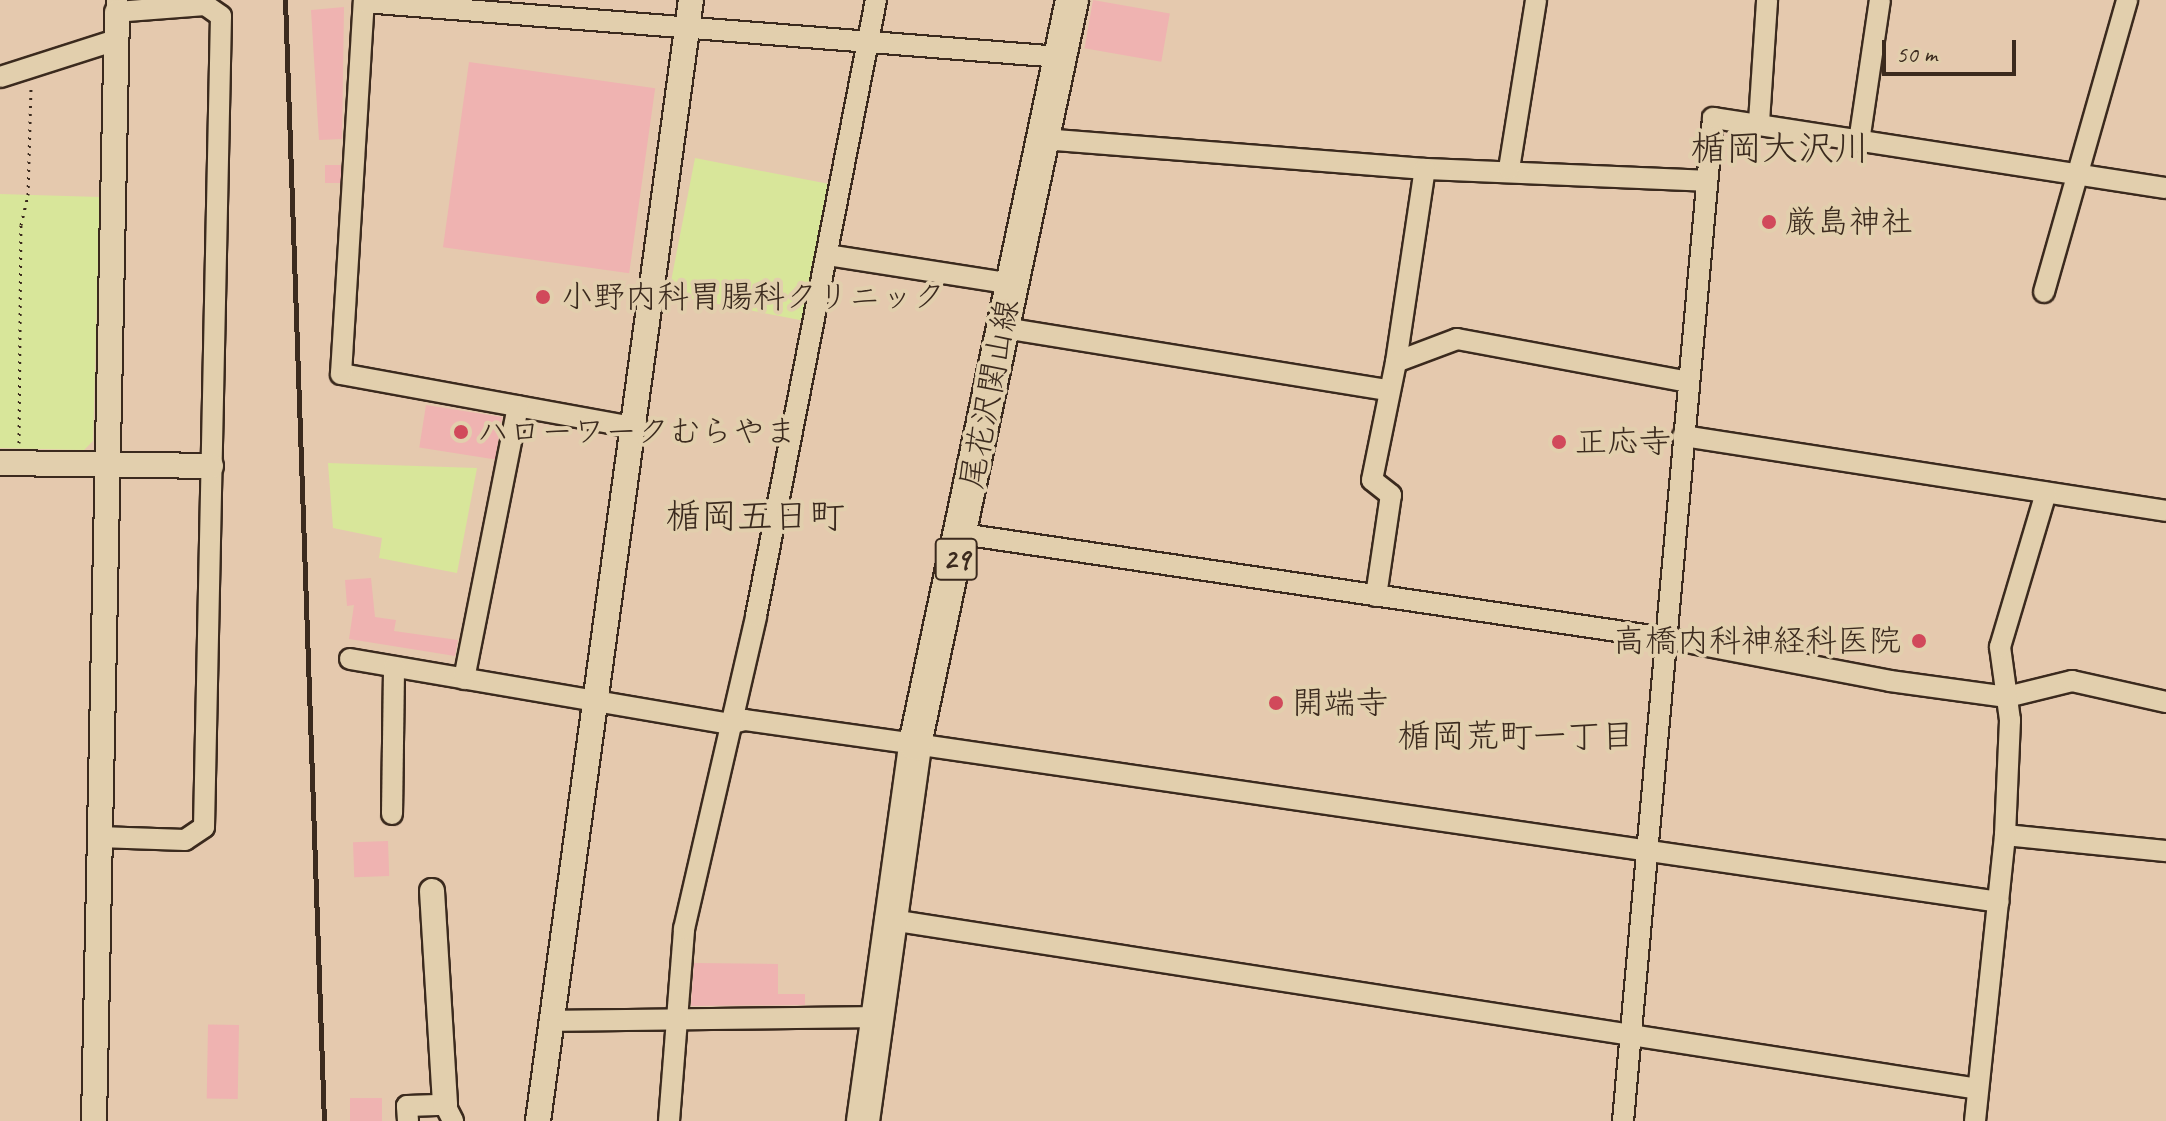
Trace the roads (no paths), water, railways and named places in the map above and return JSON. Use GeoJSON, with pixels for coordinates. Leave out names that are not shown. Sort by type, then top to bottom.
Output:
{"type":"FeatureCollection","features":[{"type":"Feature","properties":{"kind":"main road","name":"尾花沢関山線"},"geometry":{"type":"LineString","coordinates":[[863,1121],[885,919],[915,744],[962,534],[1072,0]]}},
{"type":"Feature","properties":{"kind":"street"},"geometry":{"type":"LineString","coordinates":[[538,1121],[595,702],[638,428],[691,0]]}},
{"type":"Feature","properties":{"kind":"street"},"geometry":{"type":"LineString","coordinates":[[669,1121],[674,1022],[684,929],[827,255],[876,0]]}},
{"type":"Feature","properties":{"kind":"street"},"geometry":{"type":"LineString","coordinates":[[1509,169],[1536,0]]}},
{"type":"Feature","properties":{"kind":"street"},"geometry":{"type":"LineString","coordinates":[[1759,122],[1767,0]]}},
{"type":"Feature","properties":{"kind":"street"},"geometry":{"type":"LineString","coordinates":[[1860,135],[1880,0]]}},
{"type":"Feature","properties":{"kind":"street"},"geometry":{"type":"LineString","coordinates":[[2044,292],[2127,0]]}},
{"type":"Feature","properties":{"kind":"street"},"geometry":{"type":"LineString","coordinates":[[638,428],[341,374],[357,1],[687,28],[827,43],[869,39],[1059,57]]}},
{"type":"Feature","properties":{"kind":"street"},"geometry":{"type":"LineString","coordinates":[[94,1121],[99,837],[106,464],[117,6],[205,5],[221,16],[204,827],[185,840],[99,837]]}},
{"type":"Feature","properties":{"kind":"street"},"geometry":{"type":"LineString","coordinates":[[0,77],[31,71],[116,40]]}},
{"type":"Feature","properties":{"kind":"street"},"geometry":{"type":"LineString","coordinates":[[1623,1121],[1628,1034],[1713,118],[1860,135],[2166,188]]}},
{"type":"Feature","properties":{"kind":"street"},"geometry":{"type":"LineString","coordinates":[[1043,139],[1425,169],[1509,169],[1707,181]]}},
{"type":"Feature","properties":{"kind":"street"},"geometry":{"type":"LineString","coordinates":[[1376,596],[1391,495],[1372,480],[1387,390],[1396,362],[1425,169]]}},
{"type":"Feature","properties":{"kind":"street"},"geometry":{"type":"LineString","coordinates":[[827,255],[1012,284]]}},
{"type":"Feature","properties":{"kind":"street"},"geometry":{"type":"LineString","coordinates":[[1004,328],[1387,390]]}},
{"type":"Feature","properties":{"kind":"street"},"geometry":{"type":"LineString","coordinates":[[1396,362],[1457,339],[1688,382]]}},
{"type":"Feature","properties":{"kind":"street"},"geometry":{"type":"LineString","coordinates":[[464,679],[518,406]]}},
{"type":"Feature","properties":{"kind":"street"},"geometry":{"type":"LineString","coordinates":[[1683,436],[2166,511]]}},
{"type":"Feature","properties":{"kind":"street"},"geometry":{"type":"LineString","coordinates":[[11,463],[211,466]]}},
{"type":"Feature","properties":{"kind":"street"},"geometry":{"type":"LineString","coordinates":[[1975,1121],[2005,835],[2007,697],[2000,647],[2046,493]]}},
{"type":"Feature","properties":{"kind":"street"},"geometry":{"type":"LineString","coordinates":[[962,534],[1665,638],[2007,697],[2072,681],[2166,702]]}},
{"type":"Feature","properties":{"kind":"street"},"geometry":{"type":"LineString","coordinates":[[350,659],[729,724],[745,720],[1999,902]]}},
{"type":"Feature","properties":{"kind":"street"},"geometry":{"type":"LineString","coordinates":[[392,814],[394,667]]}},
{"type":"Feature","properties":{"kind":"street"},"geometry":{"type":"LineString","coordinates":[[2005,835],[2166,851]]}},
{"type":"Feature","properties":{"kind":"street"},"geometry":{"type":"LineString","coordinates":[[408,1121],[407,1106],[449,1113],[432,891]]}},
{"type":"Feature","properties":{"kind":"street"},"geometry":{"type":"LineString","coordinates":[[885,919],[1978,1089]]}},
{"type":"Feature","properties":{"kind":"street"},"geometry":{"type":"LineString","coordinates":[[551,1021],[674,1022],[872,1017]]}},
{"type":"Feature","properties":{"kind":"railway"},"geometry":{"type":"LineString","coordinates":[[285,0],[324,1121]]}},
{"type":"Feature","properties":{"kind":"place","name":"厳島神社"},"geometry":{"type":"Point","coordinates":[1769,222]}},
{"type":"Feature","properties":{"kind":"place","name":"小野内科胃腸科クリニック"},"geometry":{"type":"Point","coordinates":[543,297]}},
{"type":"Feature","properties":{"kind":"place","name":"ハローワークむらやま"},"geometry":{"type":"Point","coordinates":[461,432]}},
{"type":"Feature","properties":{"kind":"place","name":"正応寺"},"geometry":{"type":"Point","coordinates":[1559,442]}},
{"type":"Feature","properties":{"kind":"place","name":"高橋内科神経科医院"},"geometry":{"type":"Point","coordinates":[1919,641]}},
{"type":"Feature","properties":{"kind":"place","name":"開端寺"},"geometry":{"type":"Point","coordinates":[1276,703]}},
{"type":"Feature","properties":{"kind":"district","name":"楯岡大沢川"},"geometry":{"type":"Point","coordinates":[1780,149]}},
{"type":"Feature","properties":{"kind":"district","name":"楯岡五日町"},"geometry":{"type":"Point","coordinates":[755,517]}},
{"type":"Feature","properties":{"kind":"district","name":"楯岡荒町一丁目"},"geometry":{"type":"Point","coordinates":[1516,736]}}]}
